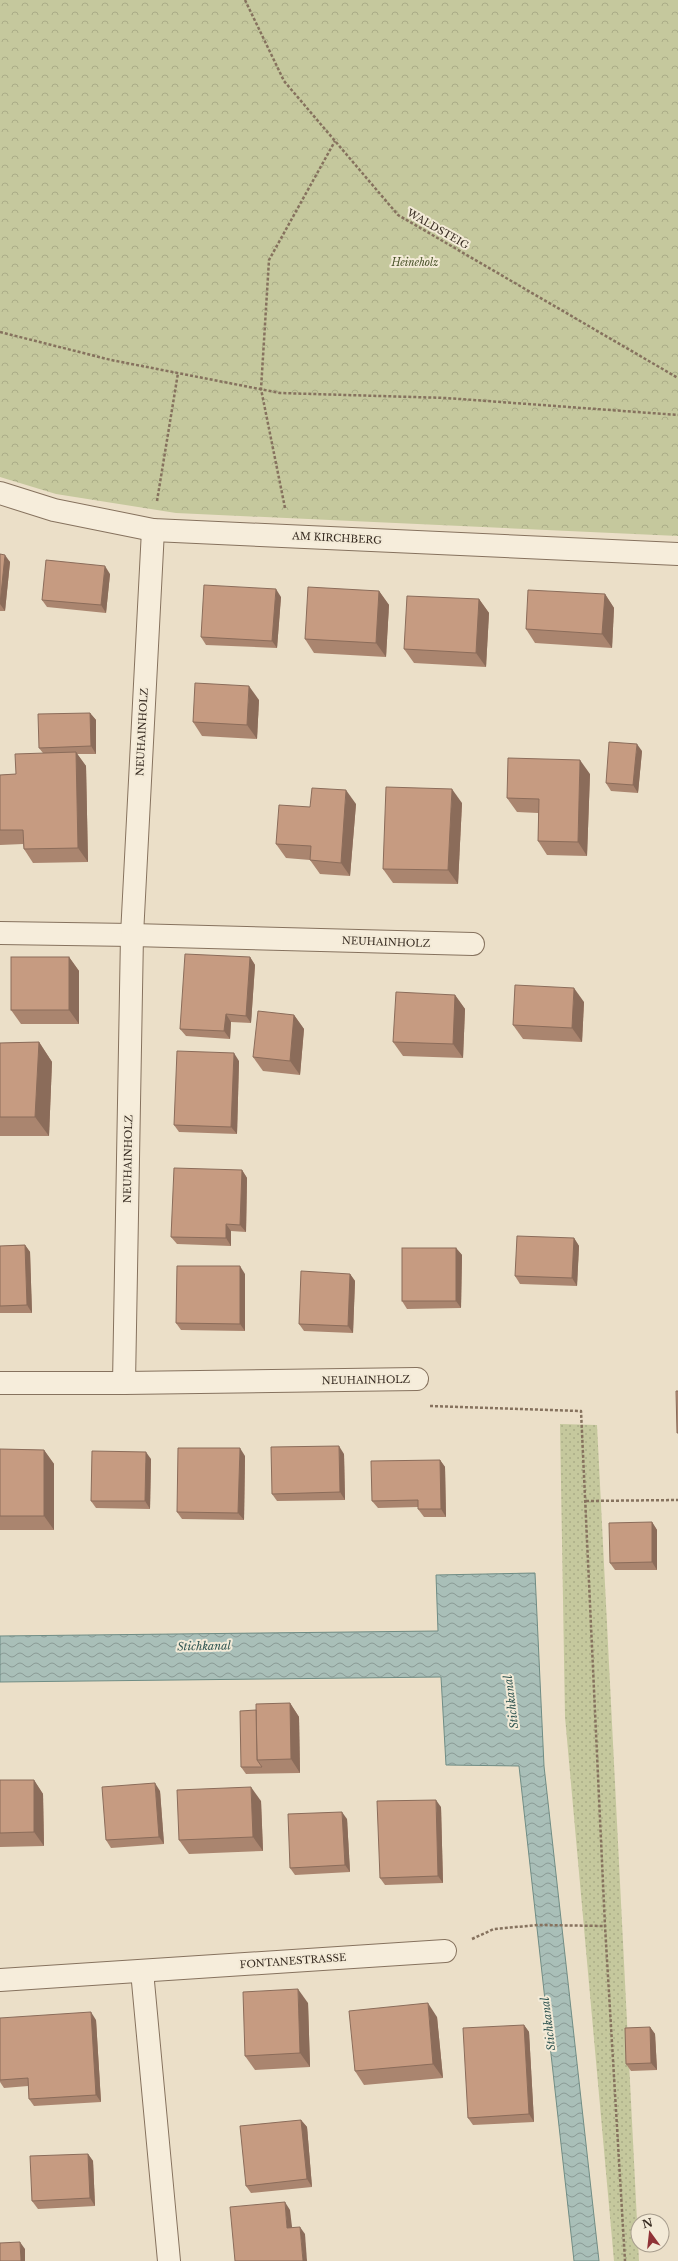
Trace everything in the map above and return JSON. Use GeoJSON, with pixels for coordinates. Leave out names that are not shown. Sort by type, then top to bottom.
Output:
{"type":"FeatureCollection","features":[{"type":"Feature","properties":{"kind":"street","name":"AM KIRCHBERG"},"geometry":{"type":"LineString","coordinates":[[0,493],[54,510],[152,530],[678,554]]}},
{"type":"Feature","properties":{"kind":"street","name":"NEUHAINHOLZ"},"geometry":{"type":"LineString","coordinates":[[124,1383],[132,934],[152,530]]}},
{"type":"Feature","properties":{"kind":"street","name":"NEUHAINHOLZ"},"geometry":{"type":"LineString","coordinates":[[0,933],[132,934],[473,944]]}},
{"type":"Feature","properties":{"kind":"street","name":"NEUHAINHOLZ"},"geometry":{"type":"LineString","coordinates":[[0,1383],[417,1379]]}},
{"type":"Feature","properties":{"kind":"street","name":"FONTANESTRASSE"},"geometry":{"type":"LineString","coordinates":[[0,1980],[445,1951]]}},
{"type":"Feature","properties":{"kind":"street"},"geometry":{"type":"LineString","coordinates":[[142,1971],[169,2261]]}},
{"type":"Feature","properties":{"kind":"path","name":"WALDSTEIG"},"geometry":{"type":"LineString","coordinates":[[244,0],[284,81],[398,215],[678,378]]}},
{"type":"Feature","properties":{"kind":"path"},"geometry":{"type":"LineString","coordinates":[[291,536],[261,389],[269,260],[335,140]]}},
{"type":"Feature","properties":{"kind":"path"},"geometry":{"type":"LineString","coordinates":[[0,332],[111,360],[280,393],[446,398],[678,415]]}},
{"type":"Feature","properties":{"kind":"path"},"geometry":{"type":"LineString","coordinates":[[152,530],[178,373]]}},
{"type":"Feature","properties":{"kind":"path"},"geometry":{"type":"LineString","coordinates":[[417,1379],[426,1406],[581,1411],[605,1926],[626,2261]]}},
{"type":"Feature","properties":{"kind":"path"},"geometry":{"type":"LineString","coordinates":[[586,1501],[678,1500]]}},
{"type":"Feature","properties":{"kind":"path"},"geometry":{"type":"LineString","coordinates":[[445,1951],[494,1929],[538,1925],[605,1926]]}},
{"type":"Feature","properties":{"kind":"green space","name":"Heineholz"},"geometry":{"type":"Polygon","coordinates":[[[0,0],[678,0],[678,536],[176,513],[56,494],[0,477],[0,0]]]}},
{"type":"Feature","properties":{"kind":"green space"},"geometry":{"type":"Polygon","coordinates":[[[560,1424],[597,1425],[637,2213],[630,2213],[630,2253],[639,2253],[639,2261],[614,2261],[565,1717],[560,1424]]]}},
{"type":"Feature","properties":{"kind":"water","name":"Stichkanal"},"geometry":{"type":"Polygon","coordinates":[[[535,1573],[544,1766],[599,2261],[574,2261],[519,1766],[446,1765],[441,1677],[0,1682],[0,1636],[438,1631],[436,1575],[535,1573]]]}},
{"type":"Feature","properties":{"kind":"building"},"geometry":{"type":"Polygon","coordinates":[[[0,554],[5,555],[0,604],[0,554]]]}},
{"type":"Feature","properties":{"kind":"building"},"geometry":{"type":"Polygon","coordinates":[[[46,560],[105,566],[101,605],[42,600],[46,560]]]}},
{"type":"Feature","properties":{"kind":"building"},"geometry":{"type":"Polygon","coordinates":[[[204,585],[276,589],[272,641],[201,637],[204,585]]]}},
{"type":"Feature","properties":{"kind":"building"},"geometry":{"type":"Polygon","coordinates":[[[308,587],[379,591],[376,643],[305,639],[308,587]]]}},
{"type":"Feature","properties":{"kind":"building"},"geometry":{"type":"Polygon","coordinates":[[[528,590],[605,594],[602,634],[526,629],[528,590]]]}},
{"type":"Feature","properties":{"kind":"building"},"geometry":{"type":"Polygon","coordinates":[[[407,596],[479,599],[476,653],[404,649],[407,596]]]}},
{"type":"Feature","properties":{"kind":"building"},"geometry":{"type":"Polygon","coordinates":[[[195,683],[249,686],[247,725],[193,722],[195,683]]]}},
{"type":"Feature","properties":{"kind":"building"},"geometry":{"type":"Polygon","coordinates":[[[90,713],[91,746],[39,748],[38,714],[90,713]]]}},
{"type":"Feature","properties":{"kind":"building"},"geometry":{"type":"Polygon","coordinates":[[[609,742],[637,744],[633,785],[606,783],[609,742]]]}},
{"type":"Feature","properties":{"kind":"building"},"geometry":{"type":"Polygon","coordinates":[[[76,752],[78,848],[24,849],[23,830],[0,830],[0,775],[16,774],[15,754],[76,752]]]}},
{"type":"Feature","properties":{"kind":"building"},"geometry":{"type":"Polygon","coordinates":[[[508,758],[580,760],[578,842],[538,841],[539,799],[507,798],[508,758]]]}},
{"type":"Feature","properties":{"kind":"building"},"geometry":{"type":"Polygon","coordinates":[[[386,787],[452,789],[448,870],[383,869],[386,787]]]}},
{"type":"Feature","properties":{"kind":"building"},"geometry":{"type":"Polygon","coordinates":[[[312,788],[346,790],[341,863],[310,860],[311,846],[276,844],[279,805],[310,807],[312,788]]]}},
{"type":"Feature","properties":{"kind":"building"},"geometry":{"type":"Polygon","coordinates":[[[185,954],[250,957],[246,1016],[226,1014],[224,1031],[180,1029],[185,954]]]}},
{"type":"Feature","properties":{"kind":"building"},"geometry":{"type":"Polygon","coordinates":[[[11,957],[69,957],[69,1010],[11,1010],[11,957]]]}},
{"type":"Feature","properties":{"kind":"building"},"geometry":{"type":"Polygon","coordinates":[[[515,985],[574,988],[572,1028],[513,1025],[515,985]]]}},
{"type":"Feature","properties":{"kind":"building"},"geometry":{"type":"Polygon","coordinates":[[[396,992],[455,995],[453,1044],[393,1042],[396,992]]]}},
{"type":"Feature","properties":{"kind":"building"},"geometry":{"type":"Polygon","coordinates":[[[258,1011],[294,1015],[290,1061],[253,1057],[258,1011]]]}},
{"type":"Feature","properties":{"kind":"building"},"geometry":{"type":"Polygon","coordinates":[[[39,1042],[35,1117],[0,1117],[0,1043],[39,1042]]]}},
{"type":"Feature","properties":{"kind":"building"},"geometry":{"type":"Polygon","coordinates":[[[177,1051],[234,1053],[231,1127],[174,1125],[177,1051]]]}},
{"type":"Feature","properties":{"kind":"building"},"geometry":{"type":"Polygon","coordinates":[[[174,1168],[242,1170],[240,1225],[226,1224],[226,1238],[171,1237],[174,1168]]]}},
{"type":"Feature","properties":{"kind":"building"},"geometry":{"type":"Polygon","coordinates":[[[517,1236],[574,1238],[572,1278],[515,1276],[517,1236]]]}},
{"type":"Feature","properties":{"kind":"building"},"geometry":{"type":"Polygon","coordinates":[[[25,1245],[27,1305],[0,1306],[0,1246],[25,1245]]]}},
{"type":"Feature","properties":{"kind":"building"},"geometry":{"type":"Polygon","coordinates":[[[402,1248],[456,1248],[456,1301],[402,1301],[402,1248]]]}},
{"type":"Feature","properties":{"kind":"building"},"geometry":{"type":"Polygon","coordinates":[[[177,1266],[240,1266],[240,1324],[176,1323],[177,1266]]]}},
{"type":"Feature","properties":{"kind":"building"},"geometry":{"type":"Polygon","coordinates":[[[301,1271],[350,1274],[348,1326],[299,1324],[301,1271]]]}},
{"type":"Feature","properties":{"kind":"building"},"geometry":{"type":"Polygon","coordinates":[[[676,1391],[678,1391],[678,1433],[677,1433],[676,1391]]]}},
{"type":"Feature","properties":{"kind":"building"},"geometry":{"type":"Polygon","coordinates":[[[339,1446],[340,1492],[272,1494],[271,1447],[339,1446]]]}},
{"type":"Feature","properties":{"kind":"building"},"geometry":{"type":"Polygon","coordinates":[[[178,1448],[240,1448],[238,1513],[177,1512],[178,1448]]]}},
{"type":"Feature","properties":{"kind":"building"},"geometry":{"type":"Polygon","coordinates":[[[0,1449],[44,1450],[44,1516],[0,1516],[0,1449]]]}},
{"type":"Feature","properties":{"kind":"building"},"geometry":{"type":"Polygon","coordinates":[[[92,1451],[146,1452],[145,1501],[91,1501],[92,1451]]]}},
{"type":"Feature","properties":{"kind":"building"},"geometry":{"type":"Polygon","coordinates":[[[440,1460],[441,1509],[418,1509],[418,1500],[372,1501],[371,1461],[440,1460]]]}},
{"type":"Feature","properties":{"kind":"building"},"geometry":{"type":"Polygon","coordinates":[[[652,1522],[652,1562],[610,1563],[609,1523],[652,1522]]]}},
{"type":"Feature","properties":{"kind":"building"},"geometry":{"type":"Polygon","coordinates":[[[290,1703],[291,1759],[257,1760],[256,1704],[290,1703]]]}},
{"type":"Feature","properties":{"kind":"building"},"geometry":{"type":"Polygon","coordinates":[[[256,1710],[257,1760],[262,1767],[241,1767],[240,1711],[256,1710]]]}},
{"type":"Feature","properties":{"kind":"building"},"geometry":{"type":"Polygon","coordinates":[[[0,1780],[34,1780],[34,1832],[0,1833],[0,1780]]]}},
{"type":"Feature","properties":{"kind":"building"},"geometry":{"type":"Polygon","coordinates":[[[155,1783],[159,1837],[106,1840],[102,1787],[155,1783]]]}},
{"type":"Feature","properties":{"kind":"building"},"geometry":{"type":"Polygon","coordinates":[[[251,1787],[253,1837],[179,1840],[177,1790],[251,1787]]]}},
{"type":"Feature","properties":{"kind":"building"},"geometry":{"type":"Polygon","coordinates":[[[436,1800],[438,1876],[380,1878],[377,1801],[436,1800]]]}},
{"type":"Feature","properties":{"kind":"building"},"geometry":{"type":"Polygon","coordinates":[[[342,1812],[345,1865],[290,1868],[288,1814],[342,1812]]]}},
{"type":"Feature","properties":{"kind":"building"},"geometry":{"type":"Polygon","coordinates":[[[298,1989],[300,2053],[245,2056],[243,1992],[298,1989]]]}},
{"type":"Feature","properties":{"kind":"building"},"geometry":{"type":"Polygon","coordinates":[[[428,2003],[433,2064],[355,2071],[349,2011],[428,2003]]]}},
{"type":"Feature","properties":{"kind":"building"},"geometry":{"type":"Polygon","coordinates":[[[91,2012],[96,2095],[29,2099],[28,2078],[0,2080],[0,2018],[91,2012]]]}},
{"type":"Feature","properties":{"kind":"building"},"geometry":{"type":"Polygon","coordinates":[[[524,2025],[529,2114],[468,2118],[463,2028],[524,2025]]]}},
{"type":"Feature","properties":{"kind":"building"},"geometry":{"type":"Polygon","coordinates":[[[650,2027],[651,2063],[626,2064],[625,2028],[650,2027]]]}},
{"type":"Feature","properties":{"kind":"building"},"geometry":{"type":"Polygon","coordinates":[[[301,2120],[307,2179],[246,2186],[240,2126],[301,2120]]]}},
{"type":"Feature","properties":{"kind":"building"},"geometry":{"type":"Polygon","coordinates":[[[88,2154],[90,2198],[32,2201],[30,2156],[88,2154]]]}},
{"type":"Feature","properties":{"kind":"building"},"geometry":{"type":"Polygon","coordinates":[[[285,2202],[287,2228],[300,2227],[303,2261],[235,2261],[230,2207],[285,2202]]]}},
{"type":"Feature","properties":{"kind":"building"},"geometry":{"type":"Polygon","coordinates":[[[20,2242],[21,2261],[0,2261],[0,2243],[20,2242]]]}}]}
